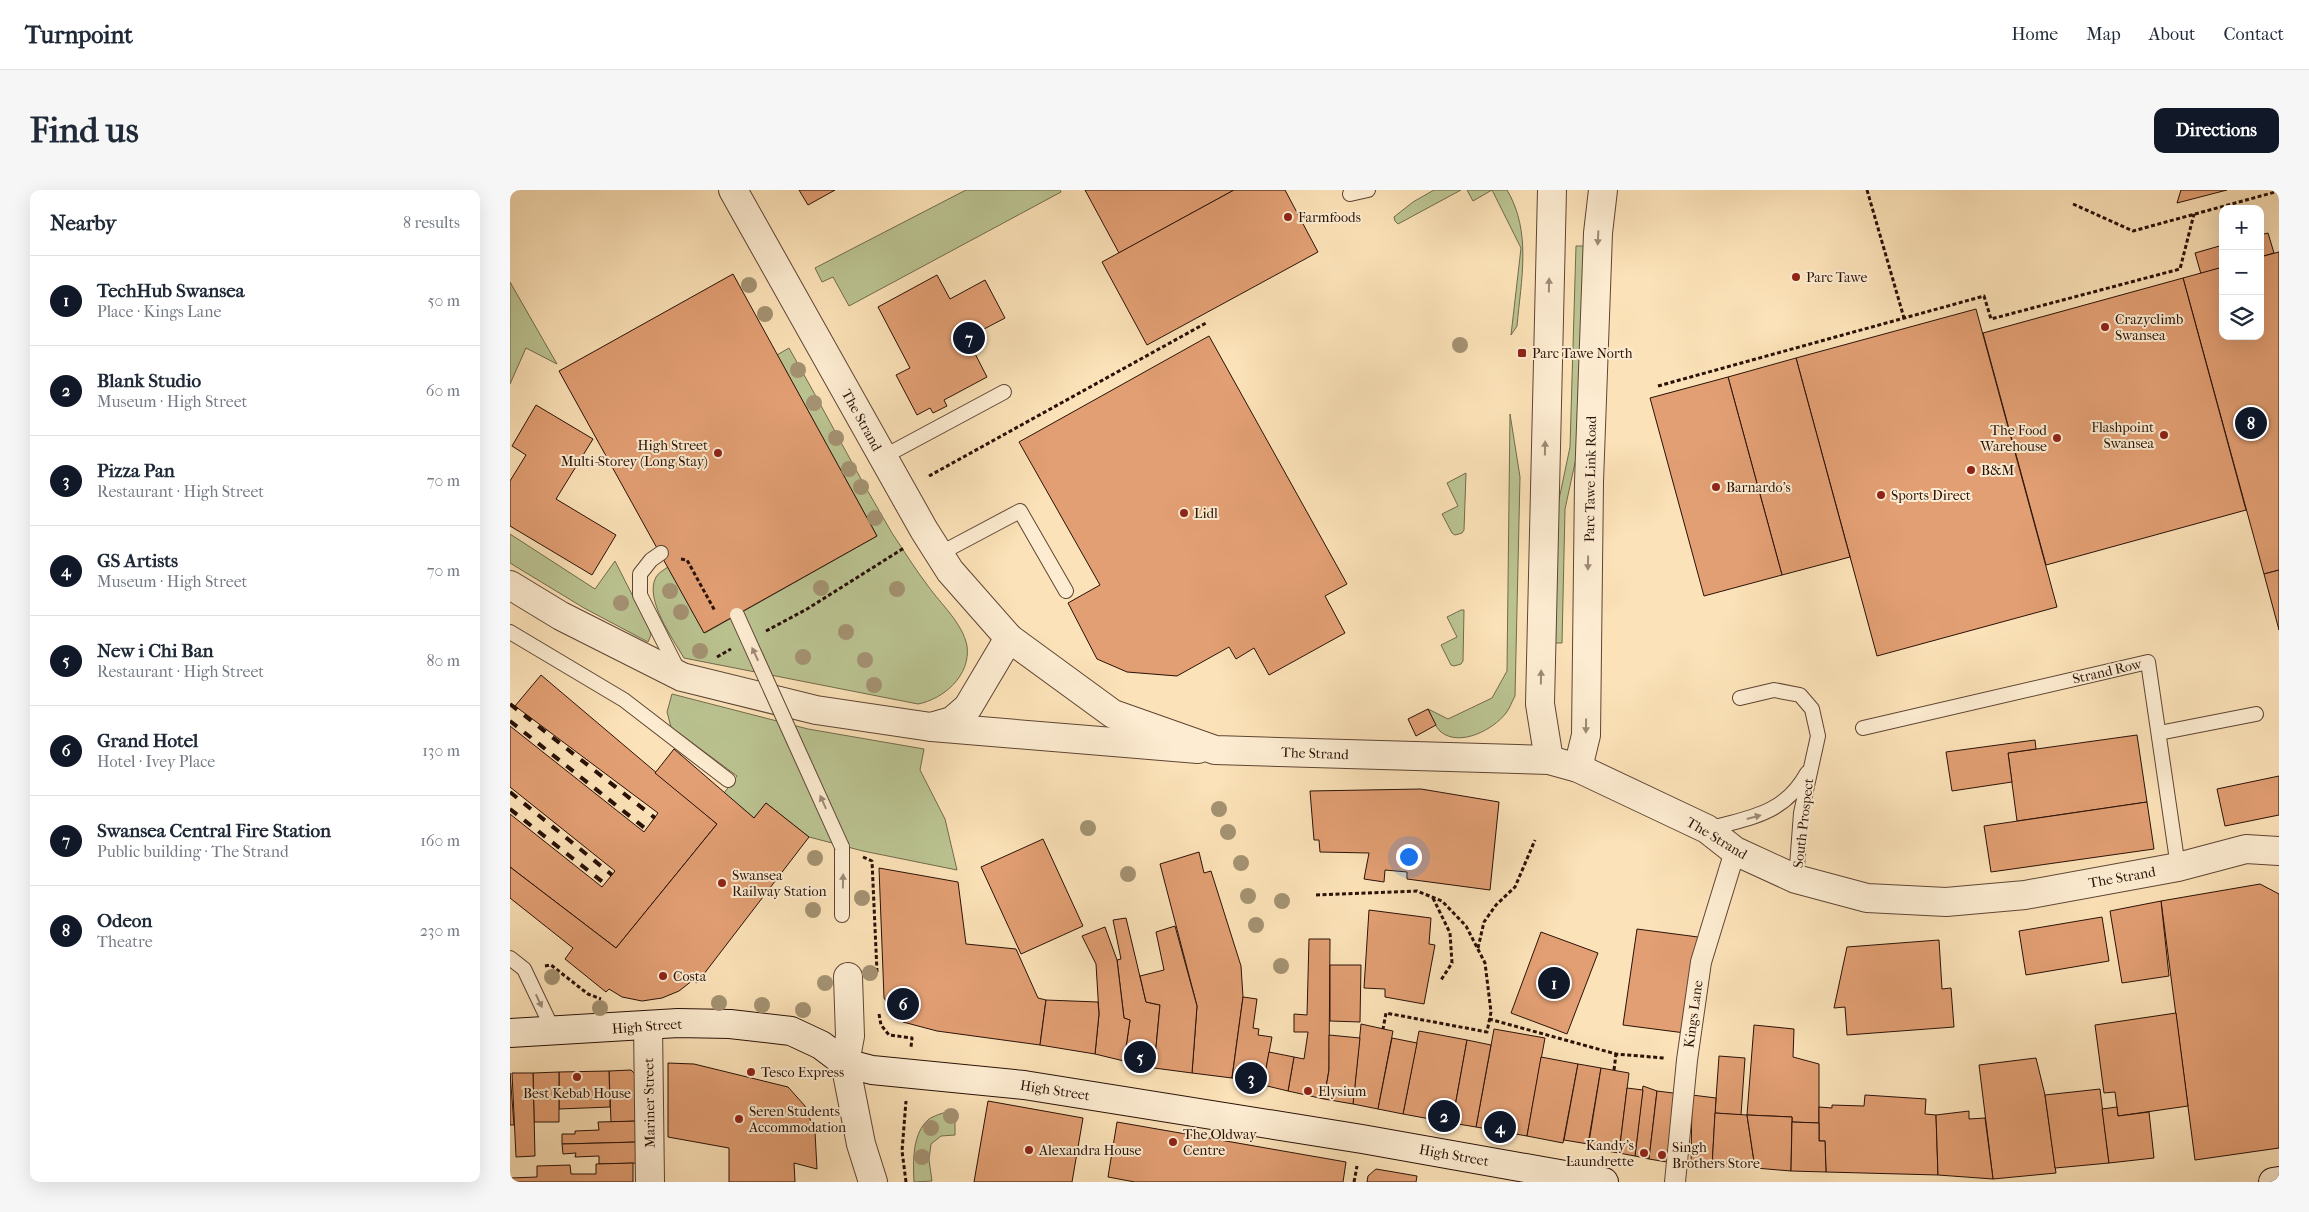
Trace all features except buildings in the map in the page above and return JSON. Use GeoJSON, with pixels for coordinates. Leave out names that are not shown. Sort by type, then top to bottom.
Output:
{"type":"FeatureCollection","features":[{"type":"Feature","properties":{"kind":"street","name":"The Strand"},"geometry":{"type":"LineString","coordinates":[[733,190],[883,457],[950,571],[1008,638],[1113,714],[1215,750]]}},
{"type":"Feature","properties":{"kind":"street"},"geometry":{"type":"LineString","coordinates":[[1549,760],[1540,704],[1552,190]]}},
{"type":"Feature","properties":{"kind":"street","name":"Parc Tawe Link Road"},"geometry":{"type":"LineString","coordinates":[[1578,768],[1586,735],[1589,482],[1598,233],[1603,190]]}},
{"type":"Feature","properties":{"kind":"street","name":"The Strand"},"geometry":{"type":"LineString","coordinates":[[510,585],[561,616],[682,677],[816,710],[931,727],[1215,750],[1549,760],[1578,768],[1707,829],[1735,851],[1796,879],[1866,898],[1946,902],[2026,895],[2178,867],[2246,849],[2279,851]]}},
{"type":"Feature","properties":{"kind":"street","name":"The Strand"},"geometry":{"type":"LineString","coordinates":[[931,727],[952,721],[968,707],[1008,638]]}},
{"type":"Feature","properties":{"kind":"street","name":"Kings Lane"},"geometry":{"type":"LineString","coordinates":[[1675,1182],[1687,1060],[1701,962],[1735,851]]}},
{"type":"Feature","properties":{"kind":"street"},"geometry":{"type":"LineString","coordinates":[[848,977],[850,1036],[844,1063],[861,1144],[872,1182]]}},
{"type":"Feature","properties":{"kind":"street","name":"High Street"},"geometry":{"type":"LineString","coordinates":[[510,1033],[554,1032],[648,1025],[730,1024],[791,1031],[821,1045],[844,1063],[872,1070],[1033,1086],[1362,1139],[1604,1182]]}},
{"type":"Feature","properties":{"kind":"street","name":"Mariner Street"},"geometry":{"type":"LineString","coordinates":[[648,1025],[650,1182]]}},
{"type":"Feature","properties":{"kind":"street"},"geometry":{"type":"LineString","coordinates":[[2273,1182],[2279,1181]]}},
{"type":"Feature","properties":{"kind":"lane"},"geometry":{"type":"LineString","coordinates":[[1353,190],[1350,194],[1368,190]]}},
{"type":"Feature","properties":{"kind":"lane"},"geometry":{"type":"LineString","coordinates":[[883,457],[1004,392]]}},
{"type":"Feature","properties":{"kind":"lane"},"geometry":{"type":"LineString","coordinates":[[939,554],[1020,510],[1066,591]]}},
{"type":"Feature","properties":{"kind":"lane"},"geometry":{"type":"LineString","coordinates":[[660,553],[651,560],[640,574],[640,595],[682,677]]}},
{"type":"Feature","properties":{"kind":"lane"},"geometry":{"type":"LineString","coordinates":[[737,615],[842,847],[842,915]]}},
{"type":"Feature","properties":{"kind":"lane"},"geometry":{"type":"LineString","coordinates":[[510,632],[624,700],[728,780]]}},
{"type":"Feature","properties":{"kind":"lane","name":"Strand Row"},"geometry":{"type":"LineString","coordinates":[[1863,728],[2148,662],[2178,867]]}},
{"type":"Feature","properties":{"kind":"lane","name":"South Prospect"},"geometry":{"type":"LineString","coordinates":[[1740,698],[1774,690],[1800,695],[1812,709],[1818,736],[1801,813],[1796,879]]}},
{"type":"Feature","properties":{"kind":"lane"},"geometry":{"type":"LineString","coordinates":[[2158,733],[2256,714]]}},
{"type":"Feature","properties":{"kind":"lane","name":"South Prospect"},"geometry":{"type":"LineString","coordinates":[[1707,829],[1766,813],[1783,803],[1800,785],[1811,766]]}},
{"type":"Feature","properties":{"kind":"lane"},"geometry":{"type":"LineString","coordinates":[[510,958],[524,969],[554,1032]]}},
{"type":"Feature","properties":{"kind":"path"},"geometry":{"type":"LineString","coordinates":[[1868,190],[1904,318]]}},
{"type":"Feature","properties":{"kind":"path"},"geometry":{"type":"LineString","coordinates":[[2073,204],[2133,231],[2279,191]]}},
{"type":"Feature","properties":{"kind":"path"},"geometry":{"type":"LineString","coordinates":[[1658,386],[1984,296],[1991,319],[2180,269],[2194,214]]}},
{"type":"Feature","properties":{"kind":"path"},"geometry":{"type":"LineString","coordinates":[[928,476],[1206,322]]}},
{"type":"Feature","properties":{"kind":"path"},"geometry":{"type":"LineString","coordinates":[[764,632],[807,609],[880,565],[905,547],[901,540]]}},
{"type":"Feature","properties":{"kind":"path"},"geometry":{"type":"LineString","coordinates":[[660,553],[687,560],[715,611]]}},
{"type":"Feature","properties":{"kind":"path"},"geometry":{"type":"LineString","coordinates":[[682,677],[738,646]]}},
{"type":"Feature","properties":{"kind":"path"},"geometry":{"type":"LineString","coordinates":[[1478,949],[1484,922],[1496,905],[1514,886],[1535,840]]}},
{"type":"Feature","properties":{"kind":"path"},"geometry":{"type":"LineString","coordinates":[[842,847],[872,861],[877,975]]}},
{"type":"Feature","properties":{"kind":"path"},"geometry":{"type":"LineString","coordinates":[[1316,895],[1416,891],[1442,901],[1466,926],[1478,949],[1485,963],[1491,1012],[1487,1032],[1386,1013],[1383,1029]]}},
{"type":"Feature","properties":{"kind":"path"},"geometry":{"type":"LineString","coordinates":[[1433,897],[1450,933],[1452,963],[1440,980]]}},
{"type":"Feature","properties":{"kind":"path"},"geometry":{"type":"LineString","coordinates":[[524,969],[551,965],[588,994],[603,999]]}},
{"type":"Feature","properties":{"kind":"path"},"geometry":{"type":"LineString","coordinates":[[1489,1019],[1616,1054],[1687,1060]]}},
{"type":"Feature","properties":{"kind":"path"},"geometry":{"type":"LineString","coordinates":[[1614,1070],[1616,1054]]}},
{"type":"Feature","properties":{"kind":"green space"},"geometry":{"type":"Polygon","coordinates":[[[966,190],[1060,190],[1061,192],[849,306],[833,277],[822,282],[815,268],[966,190]]]}},
{"type":"Feature","properties":{"kind":"green space"},"geometry":{"type":"Polygon","coordinates":[[[1434,190],[1461,190],[1398,224],[1395,221],[1394,217],[1413,202],[1434,190]]]}},
{"type":"Feature","properties":{"kind":"green space"},"geometry":{"type":"Polygon","coordinates":[[[1467,190],[1492,190],[1473,201],[1467,190]]]}},
{"type":"Feature","properties":{"kind":"green space"},"geometry":{"type":"Polygon","coordinates":[[[1492,190],[1507,190],[1520,222],[1523,256],[1522,274],[1517,326],[1511,335],[1521,248],[1492,190]]]}},
{"type":"Feature","properties":{"kind":"green space"},"geometry":{"type":"Polygon","coordinates":[[[1576,246],[1584,246],[1578,449],[1565,509],[1562,643],[1554,643],[1557,509],[1570,447],[1576,246]]]}},
{"type":"Feature","properties":{"kind":"green space"},"geometry":{"type":"Polygon","coordinates":[[[510,282],[557,364],[526,348],[510,384],[510,282]]]}},
{"type":"Feature","properties":{"kind":"green space"},"geometry":{"type":"Polygon","coordinates":[[[789,348],[892,533],[923,580],[956,622],[965,638],[967,657],[965,667],[960,676],[946,691],[928,701],[918,704],[684,658],[661,619],[653,586],[657,575],[668,567],[705,633],[877,536],[777,355],[789,348]]]}},
{"type":"Feature","properties":{"kind":"green space"},"geometry":{"type":"Polygon","coordinates":[[[1510,414],[1520,477],[1515,696],[1506,713],[1493,725],[1476,734],[1457,738],[1439,730],[1428,709],[1448,719],[1492,698],[1507,671],[1510,414]]]}},
{"type":"Feature","properties":{"kind":"green space"},"geometry":{"type":"Polygon","coordinates":[[[1466,473],[1464,530],[1462,533],[1455,535],[1442,514],[1458,506],[1447,483],[1466,473]]]}},
{"type":"Feature","properties":{"kind":"green space"},"geometry":{"type":"Polygon","coordinates":[[[510,534],[595,589],[615,561],[649,628],[651,635],[648,642],[584,608],[510,563],[510,534]]]}},
{"type":"Feature","properties":{"kind":"green space"},"geometry":{"type":"Polygon","coordinates":[[[1464,610],[1463,661],[1461,664],[1454,666],[1451,665],[1441,645],[1457,637],[1447,617],[1464,610]]]}},
{"type":"Feature","properties":{"kind":"green space"},"geometry":{"type":"Polygon","coordinates":[[[672,694],[808,729],[924,749],[920,770],[945,819],[957,870],[863,851],[809,837],[766,803],[754,818],[724,793],[737,776],[671,727],[667,712],[672,694]]]}},
{"type":"Feature","properties":{"kind":"green space"},"geometry":{"type":"Polygon","coordinates":[[[955,1110],[955,1135],[941,1136],[931,1144],[929,1160],[932,1181],[914,1182],[915,1148],[919,1132],[929,1119],[955,1110]]]}},
{"type":"Feature","properties":{"kind":"railway"},"geometry":{"type":"LineString","coordinates":[[510,704],[655,818]]}},
{"type":"Feature","properties":{"kind":"railway"},"geometry":{"type":"LineString","coordinates":[[510,721],[646,829]]}},
{"type":"Feature","properties":{"kind":"railway"},"geometry":{"type":"LineString","coordinates":[[510,792],[612,875]]}},
{"type":"Feature","properties":{"kind":"railway"},"geometry":{"type":"LineString","coordinates":[[510,809],[604,883]]}},
{"type":"Feature","properties":{"kind":"place","name":"Farmfoods"},"geometry":{"type":"Point","coordinates":[1288,217]}},
{"type":"Feature","properties":{"kind":"place","name":"Parc Tawe"},"geometry":{"type":"Point","coordinates":[1796,277]}},
{"type":"Feature","properties":{"kind":"place","name":"Crazyclimb Swansea"},"geometry":{"type":"Point","coordinates":[2105,327]}},
{"type":"Feature","properties":{"kind":"place","name":"Swansea Central Fire Station"},"geometry":{"type":"Point","coordinates":[969,338]}},
{"type":"Feature","properties":{"kind":"place","name":"Parc Tawe North"},"geometry":{"type":"Point","coordinates":[1522,353]}},
{"type":"Feature","properties":{"kind":"place","name":"Odeon"},"geometry":{"type":"Point","coordinates":[2251,423]}},
{"type":"Feature","properties":{"kind":"place","name":"Flashpoint Swansea"},"geometry":{"type":"Point","coordinates":[2164,435]}},
{"type":"Feature","properties":{"kind":"place","name":"The Food Warehouse"},"geometry":{"type":"Point","coordinates":[2057,438]}},
{"type":"Feature","properties":{"kind":"place","name":"High Street Multi-Storey (Long Stay)"},"geometry":{"type":"Point","coordinates":[718,453]}},
{"type":"Feature","properties":{"kind":"place","name":"B&M"},"geometry":{"type":"Point","coordinates":[1971,470]}},
{"type":"Feature","properties":{"kind":"place","name":"Barnardo's"},"geometry":{"type":"Point","coordinates":[1716,487]}},
{"type":"Feature","properties":{"kind":"place","name":"Sports Direct"},"geometry":{"type":"Point","coordinates":[1881,495]}},
{"type":"Feature","properties":{"kind":"place","name":"Lidl"},"geometry":{"type":"Point","coordinates":[1184,513]}},
{"type":"Feature","properties":{"kind":"place","name":"Swansea Railway Station"},"geometry":{"type":"Point","coordinates":[722,883]}},
{"type":"Feature","properties":{"kind":"place","name":"Costa"},"geometry":{"type":"Point","coordinates":[663,976]}},
{"type":"Feature","properties":{"kind":"place","name":"TechHub Swansea"},"geometry":{"type":"Point","coordinates":[1554,983]}},
{"type":"Feature","properties":{"kind":"place","name":"Grand Hotel"},"geometry":{"type":"Point","coordinates":[903,1004]}},
{"type":"Feature","properties":{"kind":"place","name":"New i Chi Ban"},"geometry":{"type":"Point","coordinates":[1140,1057]}},
{"type":"Feature","properties":{"kind":"place","name":"Tesco Express"},"geometry":{"type":"Point","coordinates":[751,1072]}},
{"type":"Feature","properties":{"kind":"place","name":"Best Kebab House"},"geometry":{"type":"Point","coordinates":[577,1077]}},
{"type":"Feature","properties":{"kind":"place","name":"Pizza Pan"},"geometry":{"type":"Point","coordinates":[1251,1078]}},
{"type":"Feature","properties":{"kind":"place","name":"Elysium"},"geometry":{"type":"Point","coordinates":[1308,1091]}},
{"type":"Feature","properties":{"kind":"place","name":"Blank Studio"},"geometry":{"type":"Point","coordinates":[1444,1116]}},
{"type":"Feature","properties":{"kind":"place","name":"Seren Students Accommodation"},"geometry":{"type":"Point","coordinates":[739,1119]}},
{"type":"Feature","properties":{"kind":"place","name":"GS Artists"},"geometry":{"type":"Point","coordinates":[1500,1127]}},
{"type":"Feature","properties":{"kind":"place","name":"The Oldway Centre"},"geometry":{"type":"Point","coordinates":[1173,1142]}},
{"type":"Feature","properties":{"kind":"place","name":"Alexandra House"},"geometry":{"type":"Point","coordinates":[1029,1150]}},
{"type":"Feature","properties":{"kind":"place","name":"Kandy's Laundrette"},"geometry":{"type":"Point","coordinates":[1644,1153]}},
{"type":"Feature","properties":{"kind":"place","name":"Singh Brothers Store"},"geometry":{"type":"Point","coordinates":[1662,1155]}}]}
